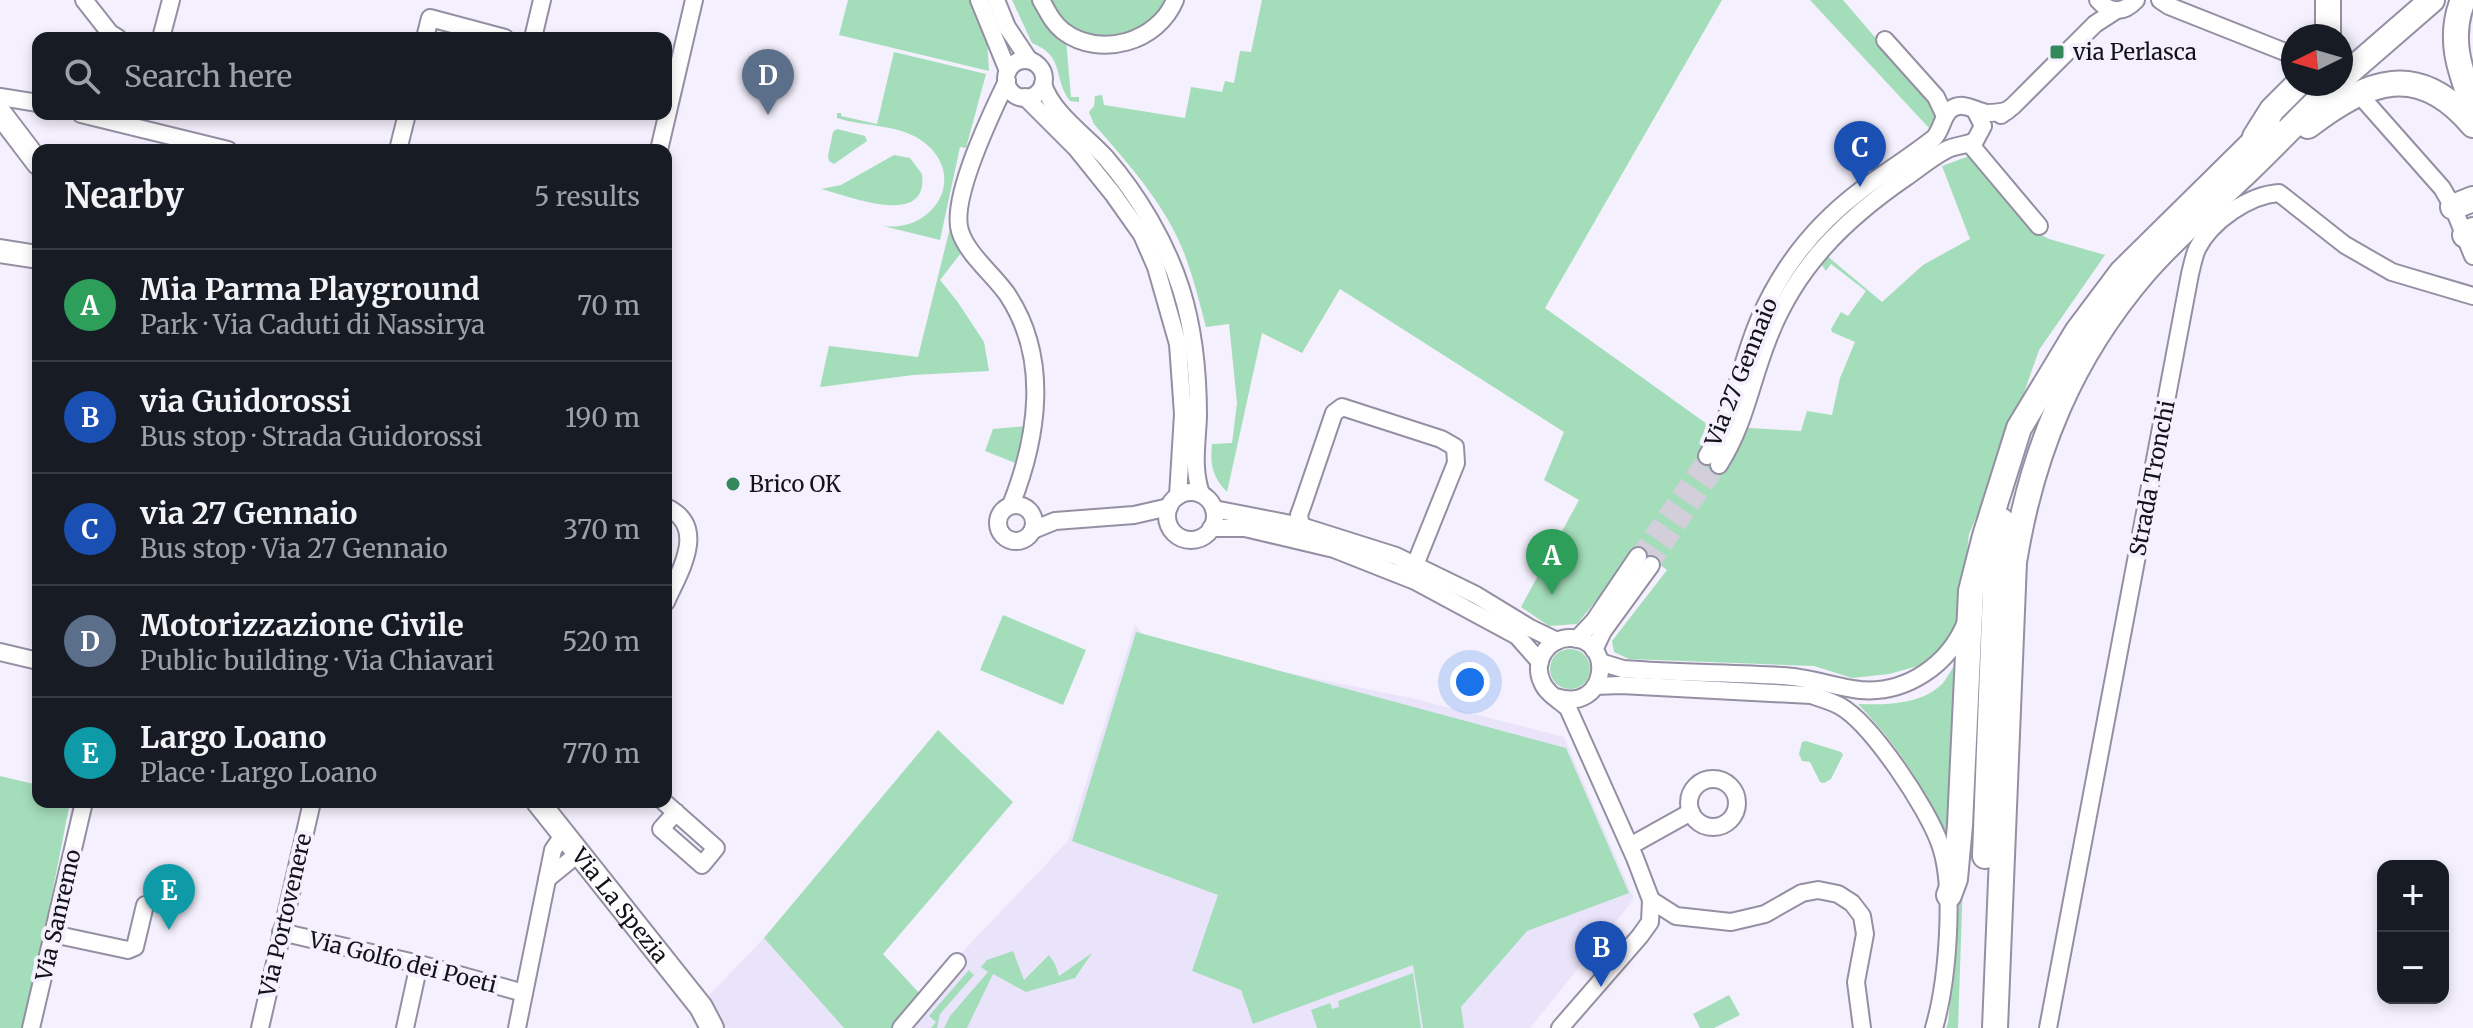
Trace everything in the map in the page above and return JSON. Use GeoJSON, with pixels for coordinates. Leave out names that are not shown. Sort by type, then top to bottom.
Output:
{"type":"FeatureCollection","features":[{"type":"Feature","properties":{"kind":"highway"},"geometry":{"type":"LineString","coordinates":[[2328,0],[2328,24]]}},
{"type":"Feature","properties":{"kind":"highway"},"geometry":{"type":"LineString","coordinates":[[2353,49],[2410,0]]}},
{"type":"Feature","properties":{"kind":"highway"},"geometry":{"type":"LineString","coordinates":[[2353,69],[2432,0]]}},
{"type":"Feature","properties":{"kind":"highway"},"geometry":{"type":"LineString","coordinates":[[2463,0],[2455,25],[2455,46],[2473,105]]}},
{"type":"Feature","properties":{"kind":"highway"},"geometry":{"type":"LineString","coordinates":[[2243,176],[2321,115],[2371,87],[2413,83],[2456,104],[2473,125]]}},
{"type":"Feature","properties":{"kind":"highway"},"geometry":{"type":"LineString","coordinates":[[2246,148],[2272,110],[2286,96]]}},
{"type":"Feature","properties":{"kind":"highway"},"geometry":{"type":"LineString","coordinates":[[1949,895],[1955,879],[1960,825],[1969,609],[1976,569],[2013,442],[2026,413],[2090,311],[2122,272],[2301,96]]}},
{"type":"Feature","properties":{"kind":"highway"},"geometry":{"type":"LineString","coordinates":[[1995,1028],[2014,562],[2021,515],[2033,468],[2082,358],[2112,312],[2146,269],[2324,96]]}},
{"type":"Feature","properties":{"kind":"highway"},"geometry":{"type":"LineString","coordinates":[[1979,1028],[1999,541],[2015,469],[2051,375]]}},
{"type":"Feature","properties":{"kind":"main road"},"geometry":{"type":"LineString","coordinates":[[0,113],[32,155]]}},
{"type":"Feature","properties":{"kind":"main road"},"geometry":{"type":"LineString","coordinates":[[0,251],[32,255]]}},
{"type":"Feature","properties":{"kind":"main road","name":"Via La Spezia"},"geometry":{"type":"LineString","coordinates":[[543,808],[701,1007],[712,1028]]}},
{"type":"Feature","properties":{"kind":"main road","name":"Via La Spezia"},"geometry":{"type":"LineString","coordinates":[[701,1007],[727,1028]]}},
{"type":"Feature","properties":{"kind":"street"},"geometry":{"type":"LineString","coordinates":[[84,0],[109,32]]}},
{"type":"Feature","properties":{"kind":"street"},"geometry":{"type":"LineString","coordinates":[[163,32],[171,0]]}},
{"type":"Feature","properties":{"kind":"street"},"geometry":{"type":"LineString","coordinates":[[534,32],[542,0]]}},
{"type":"Feature","properties":{"kind":"street"},"geometry":{"type":"LineString","coordinates":[[672,72],[694,0]]}},
{"type":"Feature","properties":{"kind":"street"},"geometry":{"type":"LineString","coordinates":[[979,0],[1015,94],[1025,97],[1076,148],[1142,235],[1156,267],[1178,344],[1183,414],[1172,509],[1178,536],[1200,538],[1214,522],[1214,509]]}},
{"type":"Feature","properties":{"kind":"street"},"geometry":{"type":"LineString","coordinates":[[996,0],[1007,27],[1029,60],[1043,72],[1045,92],[1107,159],[1155,229],[1181,290],[1196,363],[1198,421],[1194,473],[1201,494],[1214,509],[1301,526],[1396,556],[1476,595],[1532,630],[1557,641]]}},
{"type":"Feature","properties":{"kind":"street"},"geometry":{"type":"LineString","coordinates":[[1041,0],[1052,20],[1065,32],[1085,42],[1108,45],[1133,40],[1155,28],[1166,17],[1175,0]]}},
{"type":"Feature","properties":{"kind":"street"},"geometry":{"type":"LineString","coordinates":[[2095,24],[2098,1],[2127,6],[2164,3],[2281,50]]}},
{"type":"Feature","properties":{"kind":"street"},"geometry":{"type":"LineString","coordinates":[[1965,144],[1979,137],[1983,126],[2007,111],[2095,24],[2127,6]]}},
{"type":"Feature","properties":{"kind":"street"},"geometry":{"type":"LineString","coordinates":[[426,32],[430,18],[482,32]]}},
{"type":"Feature","properties":{"kind":"street"},"geometry":{"type":"LineString","coordinates":[[1885,40],[1948,115],[1946,135],[1965,144],[2039,226]]}},
{"type":"Feature","properties":{"kind":"street"},"geometry":{"type":"LineString","coordinates":[[1029,60],[1017,62],[1008,76],[979,142],[958,207],[959,230],[968,247],[996,278],[1021,316],[1035,365],[1036,393],[1030,445],[1011,505],[1002,511],[998,521],[1004,536],[1020,541],[1033,523],[1172,509],[1185,493],[1201,494]]}},
{"type":"Feature","properties":{"kind":"street"},"geometry":{"type":"LineString","coordinates":[[1025,97],[1036,94],[1043,84]]}},
{"type":"Feature","properties":{"kind":"street"},"geometry":{"type":"LineString","coordinates":[[0,97],[32,102]]}},
{"type":"Feature","properties":{"kind":"street"},"geometry":{"type":"LineString","coordinates":[[2365,101],[2442,188],[2463,203],[2470,240]]}},
{"type":"Feature","properties":{"kind":"street"},"geometry":{"type":"LineString","coordinates":[[1948,115],[1965,106],[1990,113],[2007,111]]}},
{"type":"Feature","properties":{"kind":"street"},"geometry":{"type":"LineString","coordinates":[[1975,110],[1983,126]]}},
{"type":"Feature","properties":{"kind":"street","name":"Via 27 Gennaio"},"geometry":{"type":"LineString","coordinates":[[1948,115],[1934,138],[1834,213],[1797,254],[1772,291],[1759,319],[1713,460],[1748,407],[1772,329],[1807,267],[1830,239],[1860,211],[1937,156],[1965,144]]}},
{"type":"Feature","properties":{"kind":"street"},"geometry":{"type":"LineString","coordinates":[[400,144],[406,120]]}},
{"type":"Feature","properties":{"kind":"street"},"geometry":{"type":"LineString","coordinates":[[660,144],[664,120]]}},
{"type":"Feature","properties":{"kind":"street"},"geometry":{"type":"LineString","coordinates":[[138,121],[209,144]]}},
{"type":"Feature","properties":{"kind":"street","name":"Strada Tronchi"},"geometry":{"type":"LineString","coordinates":[[2048,1028],[2197,249],[2213,227],[2253,198],[2279,193],[2345,245],[2392,272],[2473,296]]}},
{"type":"Feature","properties":{"kind":"street"},"geometry":{"type":"LineString","coordinates":[[1301,526],[1299,515],[1334,413],[1342,407],[1441,439],[1455,447],[1456,463],[1415,565]]}},
{"type":"Feature","properties":{"kind":"street"},"geometry":{"type":"LineString","coordinates":[[1011,505],[1026,507],[1033,523]]}},
{"type":"Feature","properties":{"kind":"street"},"geometry":{"type":"LineString","coordinates":[[672,512],[683,520],[689,538],[688,550],[672,588]]}},
{"type":"Feature","properties":{"kind":"street"},"geometry":{"type":"LineString","coordinates":[[1211,528],[1245,528],[1334,549],[1415,581],[1517,636],[1540,662]]}},
{"type":"Feature","properties":{"kind":"street"},"geometry":{"type":"LineString","coordinates":[[1556,697],[1582,698],[1595,686],[1599,679],[1597,656],[1603,631],[1644,560],[1577,639],[1557,641],[1549,646],[1540,662],[1542,682],[1556,697],[1568,708],[1651,900],[1650,922],[1560,1028]]}},
{"type":"Feature","properties":{"kind":"street"},"geometry":{"type":"LineString","coordinates":[[1577,639],[1597,656],[1627,669],[1787,676],[1853,689],[1884,689],[1917,678],[1941,660],[1960,635],[1969,609]]}},
{"type":"Feature","properties":{"kind":"street"},"geometry":{"type":"LineString","coordinates":[[0,652],[32,660]]}},
{"type":"Feature","properties":{"kind":"street"},"geometry":{"type":"LineString","coordinates":[[1595,686],[1811,695],[1840,706],[1878,742],[1941,845],[1949,895],[1945,957],[1934,1028]]}},
{"type":"Feature","properties":{"kind":"street"},"geometry":{"type":"LineString","coordinates":[[1579,734],[1582,698]]}},
{"type":"Feature","properties":{"kind":"street","name":"Via Sanremo"},"geometry":{"type":"LineString","coordinates":[[31,1028],[83,808]]}},
{"type":"Feature","properties":{"kind":"street","name":"Via Portovenere"},"geometry":{"type":"LineString","coordinates":[[260,1028],[311,808]]}},
{"type":"Feature","properties":{"kind":"street"},"geometry":{"type":"LineString","coordinates":[[1630,846],[1691,812]]}},
{"type":"Feature","properties":{"kind":"street"},"geometry":{"type":"LineString","coordinates":[[517,1028],[553,850],[564,834]]}},
{"type":"Feature","properties":{"kind":"street"},"geometry":{"type":"LineString","coordinates":[[547,879],[579,853]]}},
{"type":"Feature","properties":{"kind":"street"},"geometry":{"type":"LineString","coordinates":[[1651,900],[1676,916],[1731,922],[1765,914],[1802,893],[1818,890],[1845,899],[1862,916],[1865,934],[1856,982],[1862,1028]]}},
{"type":"Feature","properties":{"kind":"street"},"geometry":{"type":"LineString","coordinates":[[53,934],[128,950],[135,947],[145,905]]}},
{"type":"Feature","properties":{"kind":"street","name":"Via Golfo dei Poeti"},"geometry":{"type":"LineString","coordinates":[[281,932],[419,964],[524,993]]}},
{"type":"Feature","properties":{"kind":"street"},"geometry":{"type":"LineString","coordinates":[[901,1028],[957,962]]}},
{"type":"Feature","properties":{"kind":"street"},"geometry":{"type":"LineString","coordinates":[[405,1028],[419,964]]}},
{"type":"Feature","properties":{"kind":"shaded area"},"geometry":{"type":"Polygon","coordinates":[[[1135,625],[1152,644],[1170,649],[1411,698],[1564,737],[1634,899],[1530,1028],[890,1028],[1068,841],[1135,625]]]}},
{"type":"Feature","properties":{"kind":"shaded area"},"geometry":{"type":"Polygon","coordinates":[[[764,938],[844,1028],[712,1028],[697,1008],[764,938]]]}},
{"type":"Feature","properties":{"kind":"green space"},"geometry":{"type":"Polygon","coordinates":[[[848,0],[972,0],[987,39],[989,71],[839,35],[848,0]]]}},
{"type":"Feature","properties":{"kind":"green space"},"geometry":{"type":"Polygon","coordinates":[[[1012,0],[1034,0],[1066,40],[1071,97],[1079,97],[1079,102],[1070,101],[1054,61],[1032,43],[1012,0]]]}},
{"type":"Feature","properties":{"kind":"green space"},"geometry":{"type":"Polygon","coordinates":[[[1049,0],[1167,0],[1152,21],[1124,36],[1109,38],[1094,37],[1068,25],[1049,0]]]}},
{"type":"Feature","properties":{"kind":"green space"},"geometry":{"type":"Polygon","coordinates":[[[1262,0],[1722,0],[1545,308],[1714,429],[1700,451],[1711,459],[1781,286],[1833,220],[1928,149],[1816,247],[1716,463],[1726,469],[1749,428],[1801,431],[1807,411],[1832,415],[1840,378],[1855,342],[1831,329],[1841,312],[1848,316],[1866,291],[1831,264],[1826,271],[1821,264],[1826,255],[1882,302],[1923,265],[1970,239],[1942,166],[1969,156],[2034,231],[2049,239],[2105,255],[2039,350],[1997,470],[1969,534],[1959,624],[1945,649],[1918,666],[1889,674],[1852,678],[1814,666],[1629,659],[1614,652],[1612,641],[1667,570],[1638,549],[1577,624],[1549,626],[1521,607],[1579,500],[1544,480],[1564,432],[1340,289],[1302,353],[1262,333],[1227,492],[1215,475],[1211,451],[1212,444],[1232,443],[1237,403],[1229,324],[1206,327],[1190,269],[1170,223],[1147,188],[1094,124],[1089,112],[1094,106],[1095,96],[1102,95],[1104,105],[1185,118],[1191,87],[1222,92],[1225,81],[1234,83],[1240,51],[1251,52],[1262,0]]]}},
{"type":"Feature","properties":{"kind":"green space"},"geometry":{"type":"Polygon","coordinates":[[[1810,0],[1843,0],[1939,112],[1929,128],[1810,0]]]}},
{"type":"Feature","properties":{"kind":"green space"},"geometry":{"type":"Polygon","coordinates":[[[894,52],[986,74],[966,148],[960,147],[940,240],[883,226],[901,226],[917,221],[930,212],[944,186],[944,172],[938,157],[925,143],[905,132],[837,118],[837,113],[841,113],[841,116],[877,124],[894,52]]]}},
{"type":"Feature","properties":{"kind":"green space"},"geometry":{"type":"Polygon","coordinates":[[[837,129],[865,136],[867,141],[834,164],[828,156],[833,132],[837,129]]]}},
{"type":"Feature","properties":{"kind":"green space"},"geometry":{"type":"Polygon","coordinates":[[[894,155],[910,158],[922,174],[921,191],[913,201],[885,205],[821,189],[841,185],[894,155]]]}},
{"type":"Feature","properties":{"kind":"green space"},"geometry":{"type":"Polygon","coordinates":[[[950,228],[961,253],[940,280],[984,342],[989,371],[913,375],[820,387],[829,346],[918,357],[950,228]]]}},
{"type":"Feature","properties":{"kind":"green space"},"geometry":{"type":"Polygon","coordinates":[[[1026,426],[1018,464],[985,451],[993,429],[1026,426]]]}},
{"type":"Feature","properties":{"kind":"green space"},"geometry":{"type":"Polygon","coordinates":[[[1003,615],[1086,650],[1063,705],[980,670],[1003,615]]]}},
{"type":"Feature","properties":{"kind":"green space"},"geometry":{"type":"Polygon","coordinates":[[[1136,632],[1566,748],[1629,893],[1527,931],[1461,1007],[1464,1028],[1423,1028],[1413,965],[1253,1024],[1241,990],[1192,971],[1218,895],[1072,841],[1136,632]]]}},
{"type":"Feature","properties":{"kind":"green space"},"geometry":{"type":"Polygon","coordinates":[[[1570,649],[1584,655],[1590,669],[1584,683],[1570,689],[1556,683],[1550,669],[1556,655],[1570,649]]]}},
{"type":"Feature","properties":{"kind":"green space"},"geometry":{"type":"Polygon","coordinates":[[[1957,661],[1949,853],[1933,811],[1912,773],[1888,738],[1858,704],[1891,704],[1925,696],[1943,683],[1957,661]]]}},
{"type":"Feature","properties":{"kind":"green space"},"geometry":{"type":"Polygon","coordinates":[[[938,730],[1013,802],[883,954],[922,996],[891,1028],[844,1028],[764,938],[938,730]]]}},
{"type":"Feature","properties":{"kind":"green space"},"geometry":{"type":"Polygon","coordinates":[[[1802,742],[1843,755],[1831,779],[1824,783],[1820,782],[1810,762],[1802,761],[1799,754],[1802,742]]]}},
{"type":"Feature","properties":{"kind":"green space"},"geometry":{"type":"Polygon","coordinates":[[[0,776],[32,784],[32,808],[69,808],[26,1028],[0,1028],[0,776]]]}},
{"type":"Feature","properties":{"kind":"green space"},"geometry":{"type":"Polygon","coordinates":[[[1964,850],[1958,1028],[1946,1028],[1948,1023],[1964,850]]]}},
{"type":"Feature","properties":{"kind":"green space"},"geometry":{"type":"Polygon","coordinates":[[[1013,951],[1024,980],[1049,955],[1059,976],[1092,953],[1075,978],[1026,992],[993,974],[967,1028],[944,1028],[950,1016],[988,972],[981,967],[987,960],[1013,951]]]}},
{"type":"Feature","properties":{"kind":"green space"},"geometry":{"type":"Polygon","coordinates":[[[969,970],[974,975],[940,1014],[937,1028],[931,1028],[936,1022],[929,1016],[969,970]]]}},
{"type":"Feature","properties":{"kind":"green space"},"geometry":{"type":"Polygon","coordinates":[[[1413,973],[1421,1028],[1317,1028],[1311,1010],[1330,1003],[1332,1009],[1339,1007],[1338,1001],[1413,973]]]}},
{"type":"Feature","properties":{"kind":"green space"},"geometry":{"type":"Polygon","coordinates":[[[1729,995],[1740,1015],[1714,1028],[1700,1028],[1693,1014],[1729,995]]]}},
{"type":"Feature","properties":{"kind":"tunnel"},"geometry":{"type":"LineString","coordinates":[[1638,556],[1707,456]]}},
{"type":"Feature","properties":{"kind":"tunnel"},"geometry":{"type":"LineString","coordinates":[[1651,565],[1719,465]]}},
{"type":"Feature","properties":{"kind":"place","name":"via Perlasca"},"geometry":{"type":"Point","coordinates":[2057,52]}},
{"type":"Feature","properties":{"kind":"place","name":"Motorizzazione Civile"},"geometry":{"type":"Point","coordinates":[768,115]}},
{"type":"Feature","properties":{"kind":"place","name":"via 27 Gennaio"},"geometry":{"type":"Point","coordinates":[1860,187]}},
{"type":"Feature","properties":{"kind":"place","name":"Brico OK"},"geometry":{"type":"Point","coordinates":[733,484]}},
{"type":"Feature","properties":{"kind":"place","name":"Mia Parma Playground"},"geometry":{"type":"Point","coordinates":[1552,595]}},
{"type":"Feature","properties":{"kind":"place","name":"Largo Loano"},"geometry":{"type":"Point","coordinates":[169,930]}},
{"type":"Feature","properties":{"kind":"place","name":"via Guidorossi"},"geometry":{"type":"Point","coordinates":[1601,987]}}]}
